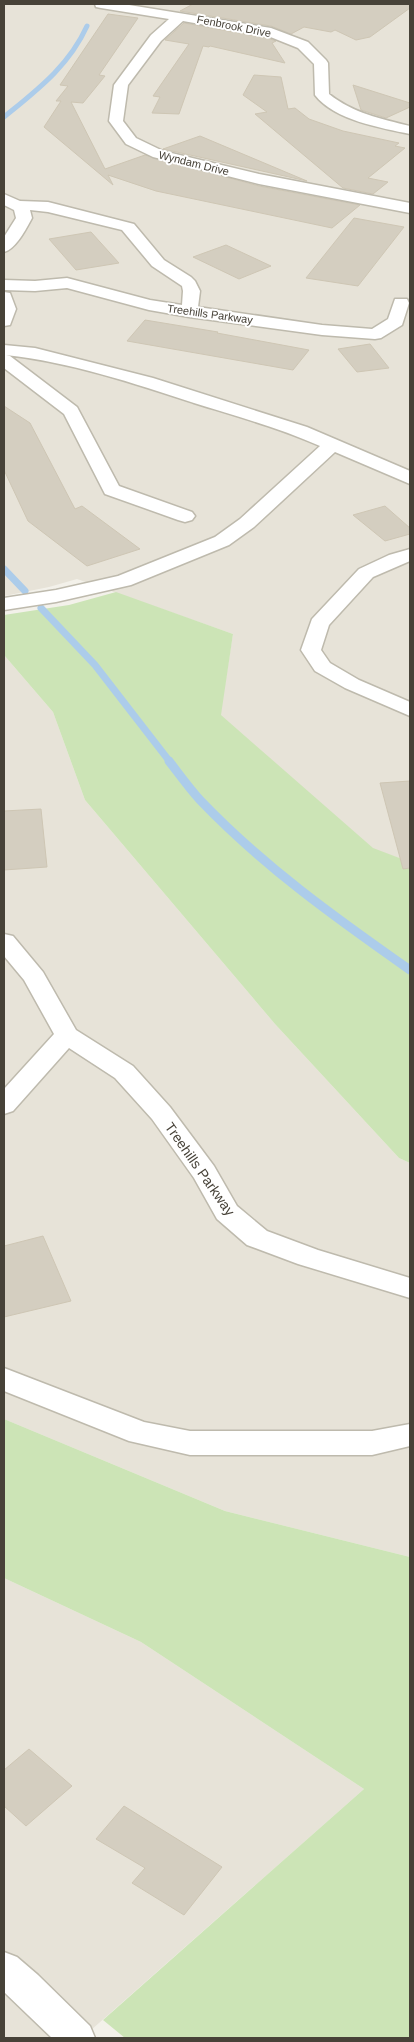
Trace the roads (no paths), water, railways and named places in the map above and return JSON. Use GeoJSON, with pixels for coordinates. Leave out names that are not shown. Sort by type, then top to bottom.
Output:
{"type":"FeatureCollection","features":[{"type":"Feature","properties":{"kind":"street","name":"Fenbrook Drive"},"geometry":{"type":"LineString","coordinates":[[101,4],[271,32],[303,45],[321,63],[322,96],[336,108],[372,121],[410,130]]}},
{"type":"Feature","properties":{"kind":"street","name":"Wyndam Drive"},"geometry":{"type":"LineString","coordinates":[[181,16],[156,38],[121,85],[116,121],[131,141],[158,154],[259,179],[410,208]]}},
{"type":"Feature","properties":{"kind":"street"},"geometry":{"type":"LineString","coordinates":[[4,247],[19,228],[24,218],[21,207],[11,202]]}},
{"type":"Feature","properties":{"kind":"street"},"geometry":{"type":"LineString","coordinates":[[11,202],[48,207],[128,227],[159,264],[188,282],[192,293],[190,312]]}},
{"type":"Feature","properties":{"kind":"street","name":"Treehills Parkway"},"geometry":{"type":"LineString","coordinates":[[5,291],[67,283],[149,305],[190,312],[322,330],[375,334],[396,321],[401,303]]}},
{"type":"Feature","properties":{"kind":"street"},"geometry":{"type":"LineString","coordinates":[[4,321],[8,309],[5,291]]}},
{"type":"Feature","properties":{"kind":"street"},"geometry":{"type":"LineString","coordinates":[[4,350],[35,353],[147,382],[302,431],[410,478]]}},
{"type":"Feature","properties":{"kind":"street"},"geometry":{"type":"LineString","coordinates":[[4,360],[71,411],[112,490],[186,516]]}},
{"type":"Feature","properties":{"kind":"street"},"geometry":{"type":"LineString","coordinates":[[4,604],[56,596],[124,581],[222,541],[247,523],[333,444]]}},
{"type":"Feature","properties":{"kind":"street"},"geometry":{"type":"LineString","coordinates":[[410,555],[396,559],[366,573],[320,623],[311,650],[322,667],[352,684],[410,710]]}},
{"type":"Feature","properties":{"kind":"street","name":"Treehills Parkway"},"geometry":{"type":"LineString","coordinates":[[4,940],[34,977],[67,1035],[124,1072],[161,1113],[205,1173],[227,1212],[256,1238],[308,1257],[410,1288]]}},
{"type":"Feature","properties":{"kind":"street"},"geometry":{"type":"LineString","coordinates":[[4,1105],[67,1035]]}},
{"type":"Feature","properties":{"kind":"street"},"geometry":{"type":"LineString","coordinates":[[4,1379],[140,1433],[190,1443],[372,1443],[410,1435]]}},
{"type":"Feature","properties":{"kind":"street"},"geometry":{"type":"LineString","coordinates":[[4,1969],[77,2038]]}},
{"type":"Feature","properties":{"kind":"waterway"},"geometry":{"type":"LineString","coordinates":[[4,117],[40,87],[62,65],[80,40],[87,26]]}},
{"type":"Feature","properties":{"kind":"waterway"},"geometry":{"type":"LineString","coordinates":[[4,569],[25,591]]}},
{"type":"Feature","properties":{"kind":"waterway"},"geometry":{"type":"LineString","coordinates":[[41,608],[95,665],[170,762]]}},
{"type":"Feature","properties":{"kind":"waterway"},"geometry":{"type":"LineString","coordinates":[[169,761],[200,800],[249,847],[328,911],[410,970]]}}]}
